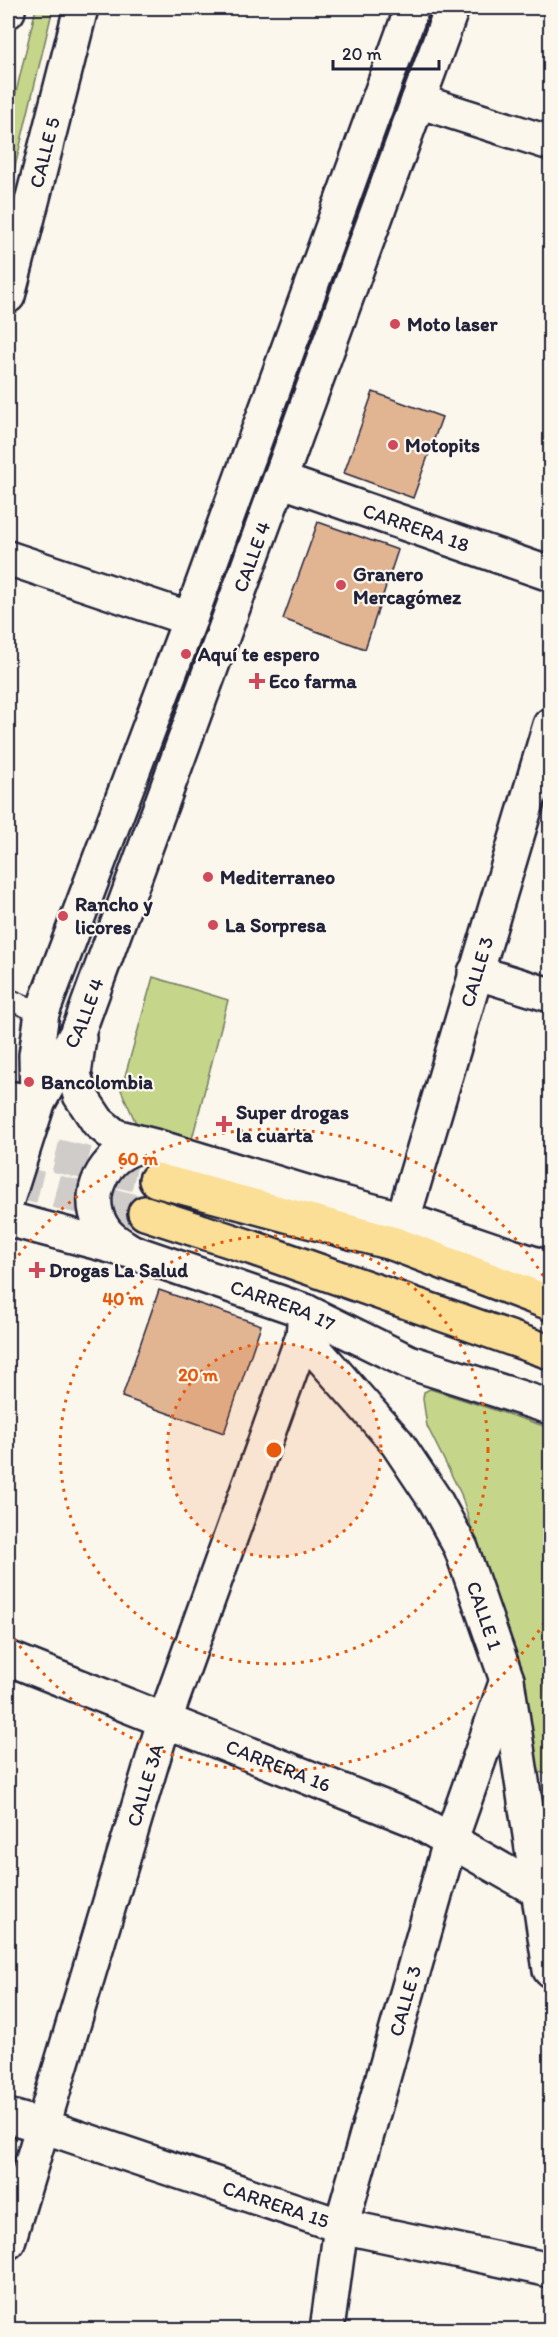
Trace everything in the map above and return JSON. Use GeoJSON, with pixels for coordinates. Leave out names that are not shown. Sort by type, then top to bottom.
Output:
{"type":"FeatureCollection","features":[{"type":"Feature","properties":{"kind":"main road","name":"CALLE 5"},"geometry":{"type":"LineString","coordinates":[[8,296],[81,8]]}},
{"type":"Feature","properties":{"kind":"main road","name":"CALLE 4"},"geometry":{"type":"LineString","coordinates":[[8,1197],[23,1100],[36,1055],[42,1013],[190,619],[412,8]]}},
{"type":"Feature","properties":{"kind":"main road","name":"CALLE 4"},"geometry":{"type":"LineString","coordinates":[[23,1100],[80,1027],[452,8]]}},
{"type":"Feature","properties":{"kind":"main road"},"geometry":{"type":"LineString","coordinates":[[418,101],[550,143]]}},
{"type":"Feature","properties":{"kind":"main road","name":"CARRERA 18"},"geometry":{"type":"LineString","coordinates":[[280,480],[550,574]]}},
{"type":"Feature","properties":{"kind":"main road"},"geometry":{"type":"LineString","coordinates":[[8,558],[190,619]]}},
{"type":"Feature","properties":{"kind":"main road","name":"CALLE 3"},"geometry":{"type":"LineString","coordinates":[[403,1219],[550,725]]}},
{"type":"Feature","properties":{"kind":"main road"},"geometry":{"type":"LineString","coordinates":[[475,972],[550,995]]}},
{"type":"Feature","properties":{"kind":"main road"},"geometry":{"type":"LineString","coordinates":[[80,1027],[74,1074],[80,1095],[98,1122],[115,1136],[403,1219],[550,1269]]}},
{"type":"Feature","properties":{"kind":"main road"},"geometry":{"type":"LineString","coordinates":[[130,1251],[113,1240],[101,1225],[95,1205],[96,1185],[106,1167],[120,1154],[139,1146],[159,1147]]}},
{"type":"Feature","properties":{"kind":"main road"},"geometry":{"type":"LineString","coordinates":[[156,1180],[395,1244],[550,1303]]}},
{"type":"Feature","properties":{"kind":"main road"},"geometry":{"type":"LineString","coordinates":[[145,1213],[254,1248],[550,1352]]}},
{"type":"Feature","properties":{"kind":"main road","name":"CARRERA 17"},"geometry":{"type":"LineString","coordinates":[[8,1219],[130,1251],[304,1323],[409,1362],[550,1407]]}},
{"type":"Feature","properties":{"kind":"main road","name":"CALLE 1"},"geometry":{"type":"LineString","coordinates":[[304,1323],[397,1443],[435,1500],[461,1548],[507,1680],[545,1891],[550,1970]]}},
{"type":"Feature","properties":{"kind":"main road","name":"CALLE 3A"},"geometry":{"type":"LineString","coordinates":[[8,2241],[164,1722],[304,1323]]}},
{"type":"Feature","properties":{"kind":"main road","name":"CARRERA 16"},"geometry":{"type":"LineString","coordinates":[[8,1659],[413,1819],[450,1842],[545,1891]]}},
{"type":"Feature","properties":{"kind":"main road","name":"CALLE 3"},"geometry":{"type":"LineString","coordinates":[[327,2330],[341,2226],[450,1842],[507,1680]]}},
{"type":"Feature","properties":{"kind":"main road","name":"CARRERA 15"},"geometry":{"type":"LineString","coordinates":[[8,2116],[341,2226],[550,2270]]}},
{"type":"Feature","properties":{"kind":"lane"},"geometry":{"type":"LineString","coordinates":[[8,999],[42,1013]]}},
{"type":"Feature","properties":{"kind":"green space"},"geometry":{"type":"Polygon","coordinates":[[[36,8],[53,8],[8,196],[8,126],[36,8]]]}},
{"type":"Feature","properties":{"kind":"green space"},"geometry":{"type":"Polygon","coordinates":[[[153,977],[228,1000],[192,1139],[136,1123],[121,1090],[153,977]]]}},
{"type":"Feature","properties":{"kind":"green space"},"geometry":{"type":"Polygon","coordinates":[[[430,1389],[550,1428],[550,1631],[544,1668],[550,1730],[550,1769],[545,1774],[536,1771],[494,1589],[475,1540],[461,1494],[427,1426],[423,1399],[424,1392],[430,1389]]]}},
{"type":"Feature","properties":{"kind":"building","name":"Motopits"},"geometry":{"type":"Polygon","coordinates":[[[373,392],[442,417],[413,498],[344,473],[373,392]]]}},
{"type":"Feature","properties":{"kind":"building","name":"Granero Mercagómez"},"geometry":{"type":"Polygon","coordinates":[[[318,522],[398,550],[365,649],[283,619],[318,522]]]}},
{"type":"Feature","properties":{"kind":"building"},"geometry":{"type":"Polygon","coordinates":[[[159,1290],[261,1325],[224,1433],[122,1397],[159,1290]]]}},
{"type":"Feature","properties":{"kind":"tunnel"},"geometry":{"type":"LineString","coordinates":[[8,1144],[156,1180]]}},
{"type":"Feature","properties":{"kind":"tunnel"},"geometry":{"type":"LineString","coordinates":[[8,1180],[145,1213]]}},
{"type":"Feature","properties":{"kind":"place","name":"Moto laser"},"geometry":{"type":"Point","coordinates":[395,324]}},
{"type":"Feature","properties":{"kind":"place","name":"Motopits"},"geometry":{"type":"Point","coordinates":[393,445]}},
{"type":"Feature","properties":{"kind":"place","name":"Granero Mercagómez"},"geometry":{"type":"Point","coordinates":[341,585]}},
{"type":"Feature","properties":{"kind":"place","name":"Aquí te espero"},"geometry":{"type":"Point","coordinates":[186,654]}},
{"type":"Feature","properties":{"kind":"place","name":"Eco farma"},"geometry":{"type":"Point","coordinates":[257,681]}},
{"type":"Feature","properties":{"kind":"place","name":"Mediterraneo"},"geometry":{"type":"Point","coordinates":[208,877]}},
{"type":"Feature","properties":{"kind":"place","name":"Rancho y licores"},"geometry":{"type":"Point","coordinates":[63,916]}},
{"type":"Feature","properties":{"kind":"place","name":"La Sorpresa"},"geometry":{"type":"Point","coordinates":[213,925]}},
{"type":"Feature","properties":{"kind":"place","name":"Bancolombia"},"geometry":{"type":"Point","coordinates":[29,1082]}},
{"type":"Feature","properties":{"kind":"place","name":"Super drogas la cuarta"},"geometry":{"type":"Point","coordinates":[224,1124]}},
{"type":"Feature","properties":{"kind":"place","name":"Drogas La Salud"},"geometry":{"type":"Point","coordinates":[37,1270]}}]}
